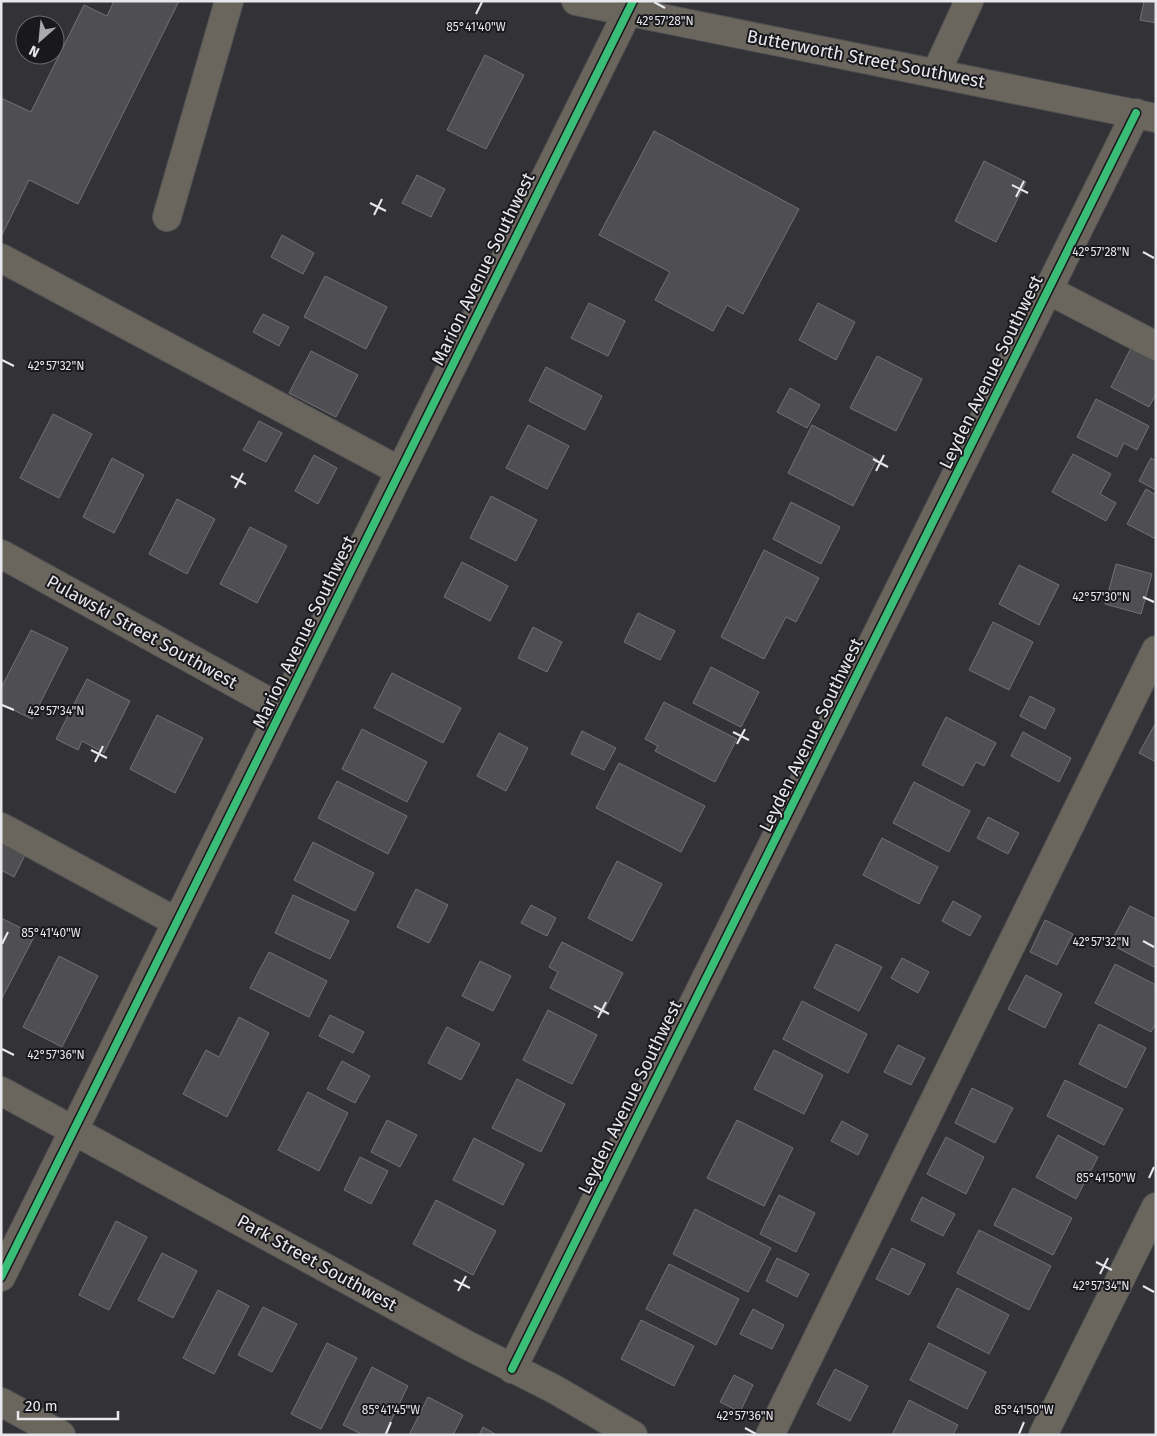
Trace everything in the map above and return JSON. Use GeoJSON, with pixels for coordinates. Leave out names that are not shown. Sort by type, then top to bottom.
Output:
{"type":"FeatureCollection","features":[{"type":"Feature","properties":{"kind":"street"},"geometry":{"type":"LineString","coordinates":[[167,217],[228,1]]}},
{"type":"Feature","properties":{"kind":"street","name":"Butterworth Street Southwest"},"geometry":{"type":"LineString","coordinates":[[576,1],[630,7],[936,73],[1146,115]]}},
{"type":"Feature","properties":{"kind":"street"},"geometry":{"type":"LineString","coordinates":[[936,73],[969,1]]}},
{"type":"Feature","properties":{"kind":"street","name":"Marion Avenue Southwest"},"geometry":{"type":"LineString","coordinates":[[1,1277],[630,7]]}},
{"type":"Feature","properties":{"kind":"street","name":"Leyden Avenue Southwest"},"geometry":{"type":"LineString","coordinates":[[512,1369],[1048,290],[1146,115]]}},
{"type":"Feature","properties":{"kind":"street"},"geometry":{"type":"LineString","coordinates":[[1,258],[400,471]]}},
{"type":"Feature","properties":{"kind":"street"},"geometry":{"type":"LineString","coordinates":[[1048,290],[1156,346]]}},
{"type":"Feature","properties":{"kind":"street","name":"Pulawski Street Southwest"},"geometry":{"type":"LineString","coordinates":[[1,554],[282,709]]}},
{"type":"Feature","properties":{"kind":"street"},"geometry":{"type":"LineString","coordinates":[[770,1435],[1156,650]]}},
{"type":"Feature","properties":{"kind":"street"},"geometry":{"type":"LineString","coordinates":[[1,827],[177,922]]}},
{"type":"Feature","properties":{"kind":"street","name":"Park Street Southwest"},"geometry":{"type":"LineString","coordinates":[[1,1092],[512,1369],[554,1389],[633,1435]]}},
{"type":"Feature","properties":{"kind":"street"},"geometry":{"type":"LineString","coordinates":[[1043,1435],[1156,1206]]}},
{"type":"Feature","properties":{"kind":"street"},"geometry":{"type":"LineString","coordinates":[[1,1402],[61,1435]]}},
{"type":"Feature","properties":{"kind":"building"},"geometry":{"type":"Polygon","coordinates":[[[114,1],[179,1],[78,204],[29,180],[1,237],[1,98],[31,112],[54,65],[65,65],[65,43],[84,5],[107,16],[114,1]]]}},
{"type":"Feature","properties":{"kind":"building"},"geometry":{"type":"Polygon","coordinates":[[[1144,1],[1156,1],[1156,23],[1140,20],[1144,1]]]}},
{"type":"Feature","properties":{"kind":"building"},"geometry":{"type":"Polygon","coordinates":[[[485,55],[524,75],[486,149],[447,130],[485,55]]]}},
{"type":"Feature","properties":{"kind":"building"},"geometry":{"type":"Polygon","coordinates":[[[654,131],[799,209],[743,314],[727,305],[713,331],[655,300],[670,272],[599,235],[654,131]]]}},
{"type":"Feature","properties":{"kind":"building"},"geometry":{"type":"Polygon","coordinates":[[[984,161],[1026,182],[996,242],[955,221],[984,161]]]}},
{"type":"Feature","properties":{"kind":"building"},"geometry":{"type":"Polygon","coordinates":[[[417,175],[445,189],[431,217],[402,203],[417,175]]]}},
{"type":"Feature","properties":{"kind":"building"},"geometry":{"type":"Polygon","coordinates":[[[282,235],[314,253],[303,274],[271,257],[282,235]]]}},
{"type":"Feature","properties":{"kind":"building"},"geometry":{"type":"Polygon","coordinates":[[[325,276],[387,307],[366,349],[304,317],[325,276]]]}},
{"type":"Feature","properties":{"kind":"building"},"geometry":{"type":"Polygon","coordinates":[[[589,303],[625,321],[608,356],[571,338],[589,303]]]}},
{"type":"Feature","properties":{"kind":"building"},"geometry":{"type":"Polygon","coordinates":[[[818,303],[855,322],[836,360],[799,340],[818,303]]]}},
{"type":"Feature","properties":{"kind":"building"},"geometry":{"type":"Polygon","coordinates":[[[263,314],[289,327],[279,346],[253,332],[263,314]]]}},
{"type":"Feature","properties":{"kind":"building"},"geometry":{"type":"Polygon","coordinates":[[[1131,348],[1156,360],[1156,394],[1149,407],[1111,387],[1131,348]]]}},
{"type":"Feature","properties":{"kind":"building"},"geometry":{"type":"Polygon","coordinates":[[[311,351],[358,375],[336,417],[289,393],[311,351]]]}},
{"type":"Feature","properties":{"kind":"building"},"geometry":{"type":"Polygon","coordinates":[[[877,356],[922,379],[896,431],[850,408],[877,356]]]}},
{"type":"Feature","properties":{"kind":"building"},"geometry":{"type":"Polygon","coordinates":[[[546,367],[602,396],[585,430],[529,401],[546,367]]]}},
{"type":"Feature","properties":{"kind":"building"},"geometry":{"type":"Polygon","coordinates":[[[790,388],[820,405],[807,428],[777,412],[790,388]]]}},
{"type":"Feature","properties":{"kind":"building"},"geometry":{"type":"Polygon","coordinates":[[[1096,399],[1149,426],[1137,450],[1124,443],[1117,457],[1077,437],[1096,399]]]}},
{"type":"Feature","properties":{"kind":"building"},"geometry":{"type":"Polygon","coordinates":[[[53,414],[92,434],[59,498],[20,478],[53,414]]]}},
{"type":"Feature","properties":{"kind":"building"},"geometry":{"type":"Polygon","coordinates":[[[259,421],[282,433],[266,462],[243,450],[259,421]]]}},
{"type":"Feature","properties":{"kind":"building"},"geometry":{"type":"Polygon","coordinates":[[[528,425],[569,446],[547,489],[506,468],[528,425]]]}},
{"type":"Feature","properties":{"kind":"building"},"geometry":{"type":"Polygon","coordinates":[[[812,425],[877,459],[853,506],[788,473],[812,425]]]}},
{"type":"Feature","properties":{"kind":"building"},"geometry":{"type":"Polygon","coordinates":[[[1073,454],[1111,474],[1100,494],[1116,503],[1106,521],[1052,492],[1073,454]]]}},
{"type":"Feature","properties":{"kind":"building"},"geometry":{"type":"Polygon","coordinates":[[[314,455],[337,468],[318,504],[295,491],[314,455]]]}},
{"type":"Feature","properties":{"kind":"building"},"geometry":{"type":"Polygon","coordinates":[[[112,458],[144,475],[114,533],[83,517],[112,458]]]}},
{"type":"Feature","properties":{"kind":"building"},"geometry":{"type":"Polygon","coordinates":[[[1151,458],[1156,461],[1156,490],[1139,481],[1151,458]]]}},
{"type":"Feature","properties":{"kind":"building"},"geometry":{"type":"Polygon","coordinates":[[[1146,489],[1156,495],[1156,539],[1127,524],[1146,489]]]}},
{"type":"Feature","properties":{"kind":"building"},"geometry":{"type":"Polygon","coordinates":[[[491,496],[537,520],[516,561],[470,538],[491,496]]]}},
{"type":"Feature","properties":{"kind":"building"},"geometry":{"type":"Polygon","coordinates":[[[177,499],[215,519],[187,574],[149,554],[177,499]]]}},
{"type":"Feature","properties":{"kind":"building"},"geometry":{"type":"Polygon","coordinates":[[[791,502],[840,527],[821,564],[773,539],[791,502]]]}},
{"type":"Feature","properties":{"kind":"building"},"geometry":{"type":"Polygon","coordinates":[[[250,527],[287,546],[257,603],[220,584],[250,527]]]}},
{"type":"Feature","properties":{"kind":"building"},"geometry":{"type":"Polygon","coordinates":[[[764,550],[819,578],[796,622],[786,617],[764,659],[721,637],[764,550]]]}},
{"type":"Feature","properties":{"kind":"building"},"geometry":{"type":"Polygon","coordinates":[[[462,562],[508,586],[490,621],[444,597],[462,562]]]}},
{"type":"Feature","properties":{"kind":"building"},"geometry":{"type":"Polygon","coordinates":[[[1116,564],[1152,574],[1141,614],[1105,604],[1116,564]]]}},
{"type":"Feature","properties":{"kind":"building"},"geometry":{"type":"Polygon","coordinates":[[[1019,565],[1059,585],[1039,625],[999,604],[1019,565]]]}},
{"type":"Feature","properties":{"kind":"building"},"geometry":{"type":"Polygon","coordinates":[[[638,613],[675,631],[660,660],[624,642],[638,613]]]}},
{"type":"Feature","properties":{"kind":"building"},"geometry":{"type":"Polygon","coordinates":[[[993,622],[1033,642],[1009,690],[969,670],[993,622]]]}},
{"type":"Feature","properties":{"kind":"building"},"geometry":{"type":"Polygon","coordinates":[[[533,627],[562,642],[547,672],[518,658],[533,627]]]}},
{"type":"Feature","properties":{"kind":"building"},"geometry":{"type":"Polygon","coordinates":[[[31,630],[68,648],[32,719],[1,704],[1,688],[31,630]]]}},
{"type":"Feature","properties":{"kind":"building"},"geometry":{"type":"Polygon","coordinates":[[[711,667],[759,692],[741,727],[693,703],[711,667]]]}},
{"type":"Feature","properties":{"kind":"building"},"geometry":{"type":"Polygon","coordinates":[[[392,673],[461,708],[443,743],[374,708],[392,673]]]}},
{"type":"Feature","properties":{"kind":"building"},"geometry":{"type":"Polygon","coordinates":[[[87,679],[130,701],[104,753],[82,741],[78,750],[56,739],[87,679]]]}},
{"type":"Feature","properties":{"kind":"building"},"geometry":{"type":"Polygon","coordinates":[[[1030,696],[1055,709],[1045,729],[1020,716],[1030,696]]]}},
{"type":"Feature","properties":{"kind":"building"},"geometry":{"type":"Polygon","coordinates":[[[664,702],[737,739],[715,782],[655,751],[658,746],[645,739],[664,702]]]}},
{"type":"Feature","properties":{"kind":"building"},"geometry":{"type":"Polygon","coordinates":[[[157,715],[203,738],[175,793],[130,769],[157,715]]]}},
{"type":"Feature","properties":{"kind":"building"},"geometry":{"type":"Polygon","coordinates":[[[946,717],[996,743],[984,766],[976,762],[963,786],[922,765],[946,717]]]}},
{"type":"Feature","properties":{"kind":"building"},"geometry":{"type":"Polygon","coordinates":[[[1156,725],[1156,762],[1139,753],[1156,725]]]}},
{"type":"Feature","properties":{"kind":"building"},"geometry":{"type":"Polygon","coordinates":[[[362,729],[427,762],[407,802],[342,769],[362,729]]]}},
{"type":"Feature","properties":{"kind":"building"},"geometry":{"type":"Polygon","coordinates":[[[582,731],[616,748],[604,770],[571,754],[582,731]]]}},
{"type":"Feature","properties":{"kind":"building"},"geometry":{"type":"Polygon","coordinates":[[[1023,732],[1071,758],[1059,782],[1011,756],[1023,732]]]}},
{"type":"Feature","properties":{"kind":"building"},"geometry":{"type":"Polygon","coordinates":[[[499,733],[528,748],[506,791],[477,776],[499,733]]]}},
{"type":"Feature","properties":{"kind":"building"},"geometry":{"type":"Polygon","coordinates":[[[619,763],[705,806],[681,852],[596,808],[619,763]]]}},
{"type":"Feature","properties":{"kind":"building"},"geometry":{"type":"Polygon","coordinates":[[[337,781],[407,816],[388,854],[318,818],[337,781]]]}},
{"type":"Feature","properties":{"kind":"building"},"geometry":{"type":"Polygon","coordinates":[[[914,782],[970,811],[949,852],[893,823],[914,782]]]}},
{"type":"Feature","properties":{"kind":"building"},"geometry":{"type":"Polygon","coordinates":[[[988,817],[1019,833],[1008,854],[977,838],[988,817]]]}},
{"type":"Feature","properties":{"kind":"building"},"geometry":{"type":"Polygon","coordinates":[[[1,835],[28,849],[14,877],[1,870],[1,835]]]}},
{"type":"Feature","properties":{"kind":"building"},"geometry":{"type":"Polygon","coordinates":[[[882,838],[938,867],[919,904],[863,875],[882,838]]]}},
{"type":"Feature","properties":{"kind":"building"},"geometry":{"type":"Polygon","coordinates":[[[313,842],[374,873],[355,911],[294,880],[313,842]]]}},
{"type":"Feature","properties":{"kind":"building"},"geometry":{"type":"Polygon","coordinates":[[[617,861],[662,884],[632,941],[588,918],[617,861]]]}},
{"type":"Feature","properties":{"kind":"building"},"geometry":{"type":"Polygon","coordinates":[[[416,889],[448,905],[429,943],[397,927],[416,889]]]}},
{"type":"Feature","properties":{"kind":"building"},"geometry":{"type":"Polygon","coordinates":[[[293,895],[349,921],[330,959],[275,933],[293,895]]]}},
{"type":"Feature","properties":{"kind":"building"},"geometry":{"type":"Polygon","coordinates":[[[953,901],[981,916],[970,936],[942,921],[953,901]]]}},
{"type":"Feature","properties":{"kind":"building"},"geometry":{"type":"Polygon","coordinates":[[[531,905],[556,918],[547,936],[521,923],[531,905]]]}},
{"type":"Feature","properties":{"kind":"building"},"geometry":{"type":"Polygon","coordinates":[[[1130,906],[1156,919],[1156,968],[1110,944],[1130,906]]]}},
{"type":"Feature","properties":{"kind":"building"},"geometry":{"type":"Polygon","coordinates":[[[1,918],[35,935],[1,1000],[1,918]]]}},
{"type":"Feature","properties":{"kind":"building"},"geometry":{"type":"Polygon","coordinates":[[[1045,920],[1073,934],[1057,965],[1030,952],[1045,920]]]}},
{"type":"Feature","properties":{"kind":"building"},"geometry":{"type":"Polygon","coordinates":[[[562,942],[623,973],[602,1014],[550,988],[558,972],[549,967],[562,942]]]}},
{"type":"Feature","properties":{"kind":"building"},"geometry":{"type":"Polygon","coordinates":[[[836,944],[882,967],[859,1011],[814,988],[836,944]]]}},
{"type":"Feature","properties":{"kind":"building"},"geometry":{"type":"Polygon","coordinates":[[[269,952],[327,981],[309,1017],[250,988],[269,952]]]}},
{"type":"Feature","properties":{"kind":"building"},"geometry":{"type":"Polygon","coordinates":[[[59,956],[98,976],[62,1047],[23,1027],[59,956]]]}},
{"type":"Feature","properties":{"kind":"building"},"geometry":{"type":"Polygon","coordinates":[[[902,958],[929,972],[918,993],[891,978],[902,958]]]}},
{"type":"Feature","properties":{"kind":"building"},"geometry":{"type":"Polygon","coordinates":[[[480,961],[511,976],[493,1011],[462,996],[480,961]]]}},
{"type":"Feature","properties":{"kind":"building"},"geometry":{"type":"Polygon","coordinates":[[[1115,964],[1156,985],[1156,1023],[1151,1032],[1095,1003],[1115,964]]]}},
{"type":"Feature","properties":{"kind":"building"},"geometry":{"type":"Polygon","coordinates":[[[1026,975],[1062,994],[1045,1028],[1008,1009],[1026,975]]]}},
{"type":"Feature","properties":{"kind":"building"},"geometry":{"type":"Polygon","coordinates":[[[802,1001],[867,1034],[848,1073],[783,1039],[802,1001]]]}},
{"type":"Feature","properties":{"kind":"building"},"geometry":{"type":"Polygon","coordinates":[[[548,1010],[597,1035],[572,1084],[523,1060],[548,1010]]]}},
{"type":"Feature","properties":{"kind":"building"},"geometry":{"type":"Polygon","coordinates":[[[330,1015],[364,1032],[353,1053],[319,1036],[330,1015]]]}},
{"type":"Feature","properties":{"kind":"building"},"geometry":{"type":"Polygon","coordinates":[[[239,1017],[269,1033],[227,1117],[183,1094],[206,1050],[219,1057],[239,1017]]]}},
{"type":"Feature","properties":{"kind":"building"},"geometry":{"type":"Polygon","coordinates":[[[1099,1024],[1146,1048],[1126,1088],[1079,1064],[1099,1024]]]}},
{"type":"Feature","properties":{"kind":"building"},"geometry":{"type":"Polygon","coordinates":[[[447,1027],[480,1044],[461,1080],[428,1063],[447,1027]]]}},
{"type":"Feature","properties":{"kind":"building"},"geometry":{"type":"Polygon","coordinates":[[[898,1045],[925,1058],[911,1085],[884,1072],[898,1045]]]}},
{"type":"Feature","properties":{"kind":"building"},"geometry":{"type":"Polygon","coordinates":[[[774,1050],[823,1075],[804,1114],[754,1089],[774,1050]]]}},
{"type":"Feature","properties":{"kind":"building"},"geometry":{"type":"Polygon","coordinates":[[[342,1061],[370,1076],[355,1103],[327,1089],[342,1061]]]}},
{"type":"Feature","properties":{"kind":"building"},"geometry":{"type":"Polygon","coordinates":[[[517,1079],[565,1104],[541,1152],[492,1128],[517,1079]]]}},
{"type":"Feature","properties":{"kind":"building"},"geometry":{"type":"Polygon","coordinates":[[[1065,1080],[1123,1109],[1104,1145],[1047,1116],[1065,1080]]]}},
{"type":"Feature","properties":{"kind":"building"},"geometry":{"type":"Polygon","coordinates":[[[972,1088],[1013,1108],[995,1143],[955,1123],[972,1088]]]}},
{"type":"Feature","properties":{"kind":"building"},"geometry":{"type":"Polygon","coordinates":[[[308,1092],[348,1113],[319,1171],[278,1150],[308,1092]]]}},
{"type":"Feature","properties":{"kind":"building"},"geometry":{"type":"Polygon","coordinates":[[[387,1120],[417,1135],[400,1167],[371,1152],[387,1120]]]}},
{"type":"Feature","properties":{"kind":"building"},"geometry":{"type":"Polygon","coordinates":[[[737,1120],[793,1148],[764,1206],[707,1178],[737,1120]]]}},
{"type":"Feature","properties":{"kind":"building"},"geometry":{"type":"Polygon","coordinates":[[[842,1121],[868,1135],[858,1155],[831,1141],[842,1121]]]}},
{"type":"Feature","properties":{"kind":"building"},"geometry":{"type":"Polygon","coordinates":[[[1058,1135],[1098,1157],[1076,1199],[1036,1177],[1058,1135]]]}},
{"type":"Feature","properties":{"kind":"building"},"geometry":{"type":"Polygon","coordinates":[[[946,1137],[984,1157],[966,1194],[927,1174],[946,1137]]]}},
{"type":"Feature","properties":{"kind":"building"},"geometry":{"type":"Polygon","coordinates":[[[474,1138],[524,1164],[503,1205],[453,1180],[474,1138]]]}},
{"type":"Feature","properties":{"kind":"building"},"geometry":{"type":"Polygon","coordinates":[[[360,1157],[388,1171],[371,1204],[344,1190],[360,1157]]]}},
{"type":"Feature","properties":{"kind":"building"},"geometry":{"type":"Polygon","coordinates":[[[1013,1188],[1072,1218],[1053,1255],[994,1225],[1013,1188]]]}},
{"type":"Feature","properties":{"kind":"building"},"geometry":{"type":"Polygon","coordinates":[[[779,1195],[815,1213],[796,1252],[760,1234],[779,1195]]]}},
{"type":"Feature","properties":{"kind":"building"},"geometry":{"type":"Polygon","coordinates":[[[922,1197],[955,1214],[943,1236],[911,1220],[922,1197]]]}},
{"type":"Feature","properties":{"kind":"building"},"geometry":{"type":"Polygon","coordinates":[[[436,1200],[496,1231],[473,1275],[413,1244],[436,1200]]]}},
{"type":"Feature","properties":{"kind":"building"},"geometry":{"type":"Polygon","coordinates":[[[695,1209],[771,1248],[748,1292],[673,1254],[695,1209]]]}},
{"type":"Feature","properties":{"kind":"building"},"geometry":{"type":"Polygon","coordinates":[[[116,1221],[147,1237],[109,1310],[79,1295],[116,1221]]]}},
{"type":"Feature","properties":{"kind":"building"},"geometry":{"type":"Polygon","coordinates":[[[979,1230],[1051,1266],[1029,1310],[957,1273],[979,1230]]]}},
{"type":"Feature","properties":{"kind":"building"},"geometry":{"type":"Polygon","coordinates":[[[892,1248],[925,1264],[909,1295],[876,1279],[892,1248]]]}},
{"type":"Feature","properties":{"kind":"building"},"geometry":{"type":"Polygon","coordinates":[[[162,1253],[197,1271],[173,1318],[138,1300],[162,1253]]]}},
{"type":"Feature","properties":{"kind":"building"},"geometry":{"type":"Polygon","coordinates":[[[777,1258],[809,1274],[797,1297],[766,1281],[777,1258]]]}},
{"type":"Feature","properties":{"kind":"building"},"geometry":{"type":"Polygon","coordinates":[[[669,1264],[739,1299],[716,1345],[646,1309],[669,1264]]]}},
{"type":"Feature","properties":{"kind":"building"},"geometry":{"type":"Polygon","coordinates":[[[957,1288],[1009,1315],[989,1354],[937,1327],[957,1288]]]}},
{"type":"Feature","properties":{"kind":"building"},"geometry":{"type":"Polygon","coordinates":[[[218,1290],[249,1306],[214,1374],[183,1358],[218,1290]]]}},
{"type":"Feature","properties":{"kind":"building"},"geometry":{"type":"Polygon","coordinates":[[[263,1307],[297,1324],[272,1372],[238,1355],[263,1307]]]}},
{"type":"Feature","properties":{"kind":"building"},"geometry":{"type":"Polygon","coordinates":[[[753,1309],[784,1325],[772,1349],[740,1334],[753,1309]]]}},
{"type":"Feature","properties":{"kind":"building"},"geometry":{"type":"Polygon","coordinates":[[[641,1320],[694,1346],[674,1386],[621,1359],[641,1320]]]}},
{"type":"Feature","properties":{"kind":"building"},"geometry":{"type":"Polygon","coordinates":[[[327,1343],[357,1358],[321,1429],[291,1414],[327,1343]]]}},
{"type":"Feature","properties":{"kind":"building"},"geometry":{"type":"Polygon","coordinates":[[[929,1343],[986,1372],[967,1409],[910,1380],[929,1343]]]}},
{"type":"Feature","properties":{"kind":"building"},"geometry":{"type":"Polygon","coordinates":[[[372,1367],[408,1386],[384,1435],[363,1435],[343,1425],[372,1367]]]}},
{"type":"Feature","properties":{"kind":"building"},"geometry":{"type":"Polygon","coordinates":[[[835,1369],[868,1386],[850,1421],[817,1404],[835,1369]]]}},
{"type":"Feature","properties":{"kind":"building"},"geometry":{"type":"Polygon","coordinates":[[[734,1375],[753,1385],[740,1412],[720,1402],[734,1375]]]}},
{"type":"Feature","properties":{"kind":"building"},"geometry":{"type":"Polygon","coordinates":[[[428,1397],[463,1415],[453,1435],[409,1435],[428,1397]]]}},
{"type":"Feature","properties":{"kind":"building"},"geometry":{"type":"Polygon","coordinates":[[[909,1400],[958,1425],[953,1435],[892,1435],[909,1400]]]}},
{"type":"Feature","properties":{"kind":"building"},"geometry":{"type":"Polygon","coordinates":[[[483,1427],[497,1435],[479,1435],[483,1427]]]}},
{"type":"Feature","properties":{"kind":"cycle path"},"geometry":{"type":"LineString","coordinates":[[1,1277],[633,1]]}},
{"type":"Feature","properties":{"kind":"cycle path"},"geometry":{"type":"LineString","coordinates":[[512,1369],[1136,113]]}}]}
